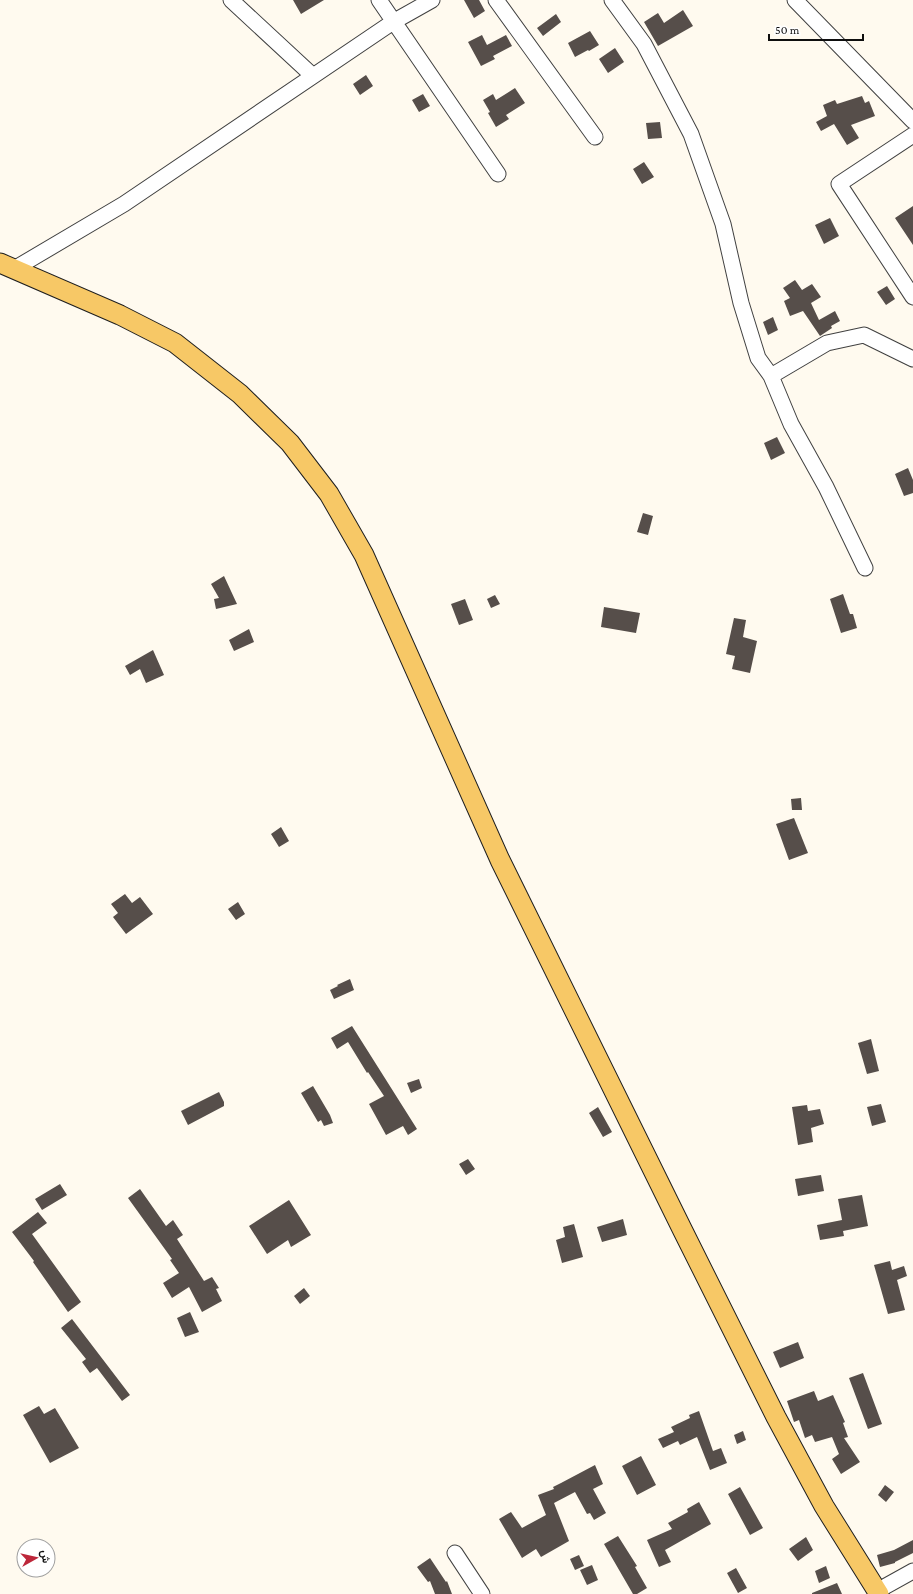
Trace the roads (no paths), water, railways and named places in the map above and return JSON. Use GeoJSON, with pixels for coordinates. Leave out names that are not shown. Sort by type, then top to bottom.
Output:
{"type":"FeatureCollection","features":[{"type":"Feature","properties":{"kind":"main road"},"geometry":{"type":"LineString","coordinates":[[7,266],[120,315],[175,343],[240,394],[290,443],[329,494],[364,555],[500,860],[683,1231],[776,1417],[824,1506],[878,1593]]}},
{"type":"Feature","properties":{"kind":"street"},"geometry":{"type":"LineString","coordinates":[[231,0],[313,76]]}},
{"type":"Feature","properties":{"kind":"street"},"geometry":{"type":"LineString","coordinates":[[379,0],[498,174]]}},
{"type":"Feature","properties":{"kind":"street"},"geometry":{"type":"LineString","coordinates":[[7,266],[124,204],[393,22],[432,0]]}},
{"type":"Feature","properties":{"kind":"street"},"geometry":{"type":"LineString","coordinates":[[496,0],[595,137]]}},
{"type":"Feature","properties":{"kind":"street"},"geometry":{"type":"LineString","coordinates":[[612,0],[644,44],[691,134],[723,224],[740,303],[758,358],[771,376],[791,424],[826,487],[865,568]]}},
{"type":"Feature","properties":{"kind":"street"},"geometry":{"type":"LineString","coordinates":[[795,0],[913,121]]}},
{"type":"Feature","properties":{"kind":"street"},"geometry":{"type":"LineString","coordinates":[[913,135],[840,184],[913,297]]}},
{"type":"Feature","properties":{"kind":"street"},"geometry":{"type":"LineString","coordinates":[[771,376],[827,343],[864,335],[913,360]]}},
{"type":"Feature","properties":{"kind":"street"},"geometry":{"type":"LineString","coordinates":[[455,1553],[482,1594]]}},
{"type":"Feature","properties":{"kind":"street"},"geometry":{"type":"LineString","coordinates":[[878,1593],[913,1571]]}}]}
